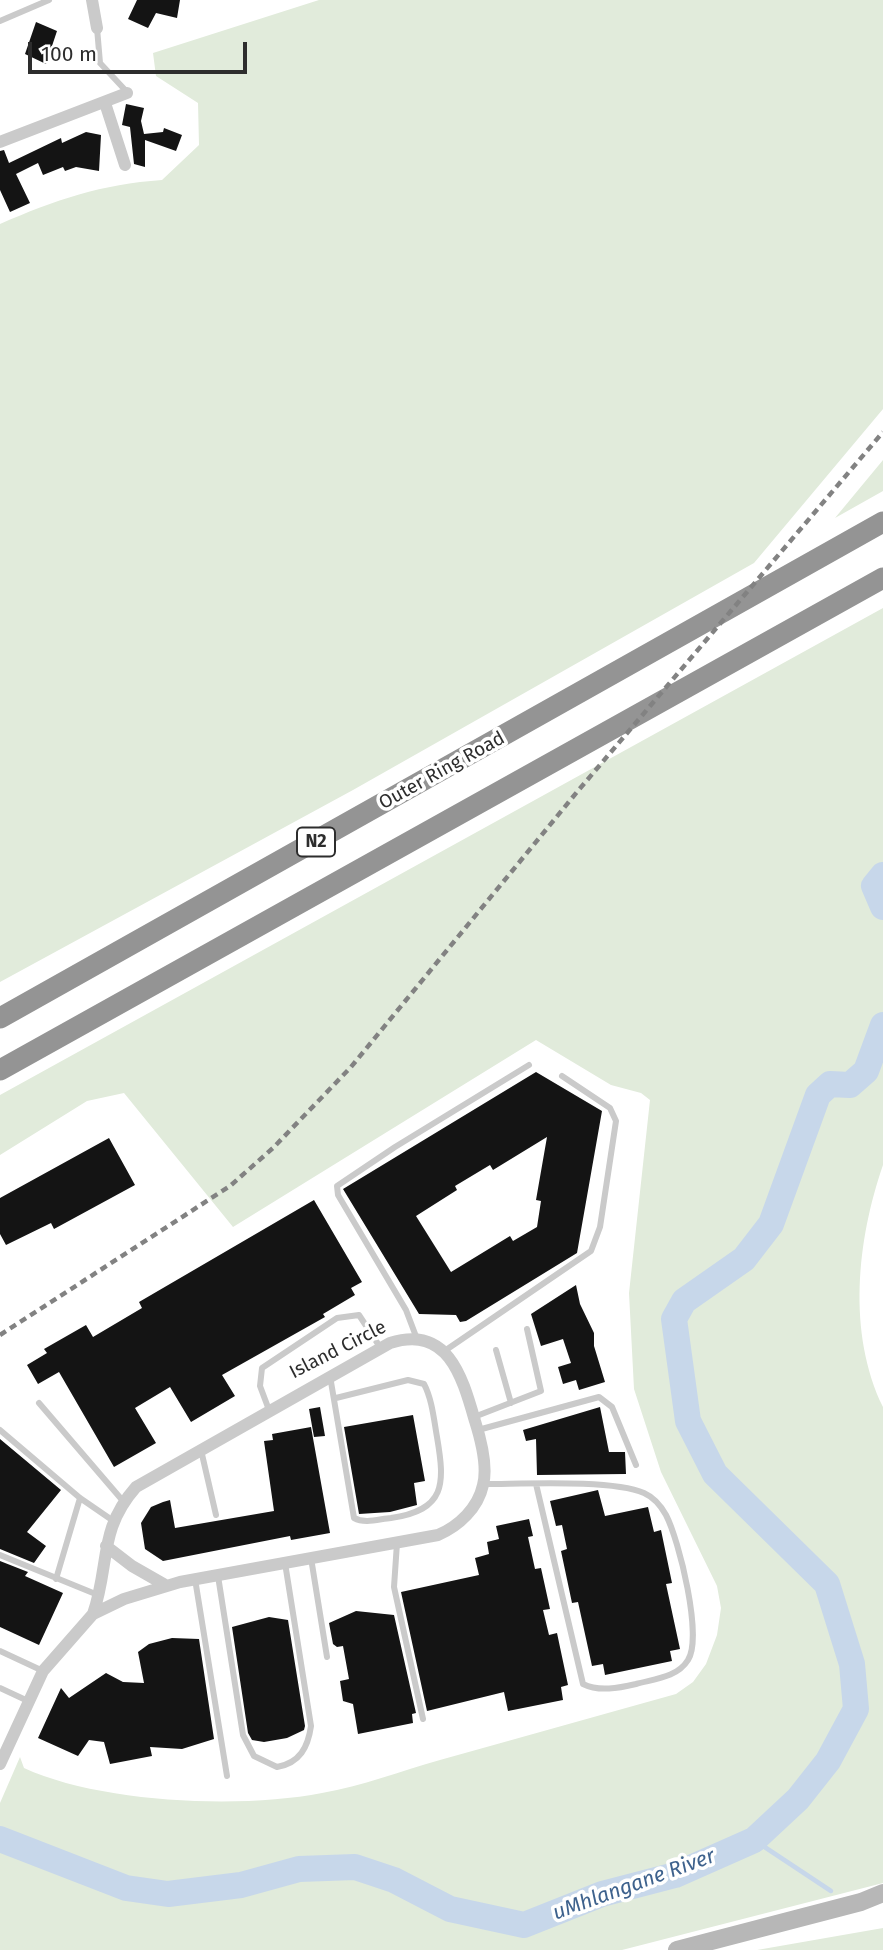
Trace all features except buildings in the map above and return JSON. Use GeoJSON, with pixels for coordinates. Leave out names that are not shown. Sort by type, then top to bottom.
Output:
{"type":"FeatureCollection","features":[{"type":"Feature","properties":{"kind":"highway","name":"Outer Ring Road"},"geometry":{"type":"LineString","coordinates":[[0,1018],[883,522]]}},
{"type":"Feature","properties":{"kind":"highway","name":"N2"},"geometry":{"type":"LineString","coordinates":[[0,1070],[883,578]]}},
{"type":"Feature","properties":{"kind":"street"},"geometry":{"type":"LineString","coordinates":[[92,0],[97,28]]}},
{"type":"Feature","properties":{"kind":"street"},"geometry":{"type":"LineString","coordinates":[[0,142],[127,93]]}},
{"type":"Feature","properties":{"kind":"street"},"geometry":{"type":"LineString","coordinates":[[106,103],[125,165]]}},
{"type":"Feature","properties":{"kind":"street","name":"Island Circle"},"geometry":{"type":"LineString","coordinates":[[2,1759],[43,1671],[93,1614],[100,1596],[112,1520],[136,1487],[380,1347],[403,1339],[417,1339],[443,1352]]}},
{"type":"Feature","properties":{"kind":"street"},"geometry":{"type":"LineString","coordinates":[[443,1352],[457,1368],[474,1417],[485,1469],[484,1483]]}},
{"type":"Feature","properties":{"kind":"street","name":"Island Circle"},"geometry":{"type":"LineString","coordinates":[[93,1614],[124,1599],[195,1579],[397,1543],[448,1531],[468,1514],[484,1483]]}},
{"type":"Feature","properties":{"kind":"street"},"geometry":{"type":"LineString","coordinates":[[106,1546],[132,1566],[167,1586]]}},
{"type":"Feature","properties":{"kind":"street"},"geometry":{"type":"LineString","coordinates":[[677,1950],[860,1902],[883,1893]]}},
{"type":"Feature","properties":{"kind":"lane"},"geometry":{"type":"LineString","coordinates":[[0,21],[49,0]]}},
{"type":"Feature","properties":{"kind":"lane"},"geometry":{"type":"LineString","coordinates":[[97,28],[100,63],[127,93]]}},
{"type":"Feature","properties":{"kind":"lane"},"geometry":{"type":"LineString","coordinates":[[417,1339],[399,1299],[338,1195],[337,1186],[529,1065]]}},
{"type":"Feature","properties":{"kind":"lane"},"geometry":{"type":"LineString","coordinates":[[443,1352],[575,1264],[595,1245],[616,1121],[610,1108],[562,1076]]}},
{"type":"Feature","properties":{"kind":"lane"},"geometry":{"type":"LineString","coordinates":[[269,1409],[260,1386],[262,1368],[337,1318],[359,1315],[380,1347]]}},
{"type":"Feature","properties":{"kind":"lane"},"geometry":{"type":"LineString","coordinates":[[474,1417],[541,1390],[527,1329]]}},
{"type":"Feature","properties":{"kind":"lane"},"geometry":{"type":"LineString","coordinates":[[496,1350],[511,1403]]}},
{"type":"Feature","properties":{"kind":"lane"},"geometry":{"type":"LineString","coordinates":[[330,1375],[336,1398],[354,1518],[362,1522],[409,1515],[432,1503],[442,1481],[442,1464],[424,1384],[408,1380],[336,1398]]}},
{"type":"Feature","properties":{"kind":"lane"},"geometry":{"type":"LineString","coordinates":[[478,1430],[599,1397],[612,1407],[636,1465]]}},
{"type":"Feature","properties":{"kind":"lane"},"geometry":{"type":"LineString","coordinates":[[39,1403],[124,1501]]}},
{"type":"Feature","properties":{"kind":"lane"},"geometry":{"type":"LineString","coordinates":[[0,1430],[80,1498],[112,1520]]}},
{"type":"Feature","properties":{"kind":"lane"},"geometry":{"type":"LineString","coordinates":[[201,1448],[216,1516]]}},
{"type":"Feature","properties":{"kind":"lane"},"geometry":{"type":"LineString","coordinates":[[484,1483],[536,1484],[612,1486],[634,1489],[652,1497],[667,1516],[682,1570],[693,1626],[693,1650],[684,1665],[668,1676],[621,1687],[590,1687],[581,1680],[536,1484]]}},
{"type":"Feature","properties":{"kind":"lane"},"geometry":{"type":"LineString","coordinates":[[56,1579],[80,1498]]}},
{"type":"Feature","properties":{"kind":"lane"},"geometry":{"type":"LineString","coordinates":[[397,1543],[394,1587],[423,1719]]}},
{"type":"Feature","properties":{"kind":"lane"},"geometry":{"type":"LineString","coordinates":[[0,1555],[100,1596]]}},
{"type":"Feature","properties":{"kind":"lane"},"geometry":{"type":"LineString","coordinates":[[311,1558],[327,1657]]}},
{"type":"Feature","properties":{"kind":"lane"},"geometry":{"type":"LineString","coordinates":[[218,1575],[243,1735],[254,1756],[277,1767],[297,1760],[307,1744],[311,1726],[285,1563]]}},
{"type":"Feature","properties":{"kind":"lane"},"geometry":{"type":"LineString","coordinates":[[195,1579],[227,1776]]}},
{"type":"Feature","properties":{"kind":"lane"},"geometry":{"type":"LineString","coordinates":[[0,1651],[43,1671]]}},
{"type":"Feature","properties":{"kind":"lane"},"geometry":{"type":"LineString","coordinates":[[0,1688],[28,1701]]}},
{"type":"Feature","properties":{"kind":"green space"},"geometry":{"type":"Polygon","coordinates":[[[319,0],[883,0],[883,409],[754,563],[353,790],[0,982],[0,224],[99,189],[162,180],[199,145],[198,103],[156,76],[153,53],[319,0]]]}},
{"type":"Feature","properties":{"kind":"green space"},"geometry":{"type":"Polygon","coordinates":[[[883,460],[883,491],[835,518],[883,460]]]}},
{"type":"Feature","properties":{"kind":"green space"},"geometry":{"type":"Polygon","coordinates":[[[883,608],[883,1165],[867,1224],[862,1255],[860,1318],[864,1349],[883,1407],[883,1883],[622,1950],[0,1950],[0,1803],[20,1757],[24,1768],[55,1780],[130,1796],[171,1800],[252,1801],[337,1790],[676,1694],[693,1682],[706,1664],[717,1635],[721,1608],[717,1586],[661,1472],[634,1389],[629,1293],[650,1100],[641,1093],[611,1085],[536,1040],[233,1227],[124,1093],[87,1101],[0,1155],[0,1095],[883,608]]]}},
{"type":"Feature","properties":{"kind":"green space"},"geometry":{"type":"Polygon","coordinates":[[[883,1928],[883,1950],[757,1950],[883,1928]]]}},
{"type":"Feature","properties":{"kind":"waterway","name":"uMhlangane River"},"geometry":{"type":"LineString","coordinates":[[883,875],[874,886],[883,907]]}},
{"type":"Feature","properties":{"kind":"waterway","name":"uMhlangane River"},"geometry":{"type":"LineString","coordinates":[[0,1839],[126,1888],[168,1894],[241,1885],[299,1869],[355,1867],[394,1880],[450,1909],[524,1925],[602,1894],[675,1875],[754,1840],[798,1799],[828,1761],[856,1709],[852,1664],[827,1584],[715,1474],[688,1421],[674,1319],[684,1301],[744,1259],[771,1224],[818,1095],[830,1084],[850,1085],[866,1071],[883,1025]]}},
{"type":"Feature","properties":{"kind":"waterway"},"geometry":{"type":"LineString","coordinates":[[754,1840],[831,1891]]}},
{"type":"Feature","properties":{"kind":"railway"},"geometry":{"type":"LineString","coordinates":[[0,1335],[230,1186],[273,1148],[351,1067],[577,792],[883,432]]}}]}
